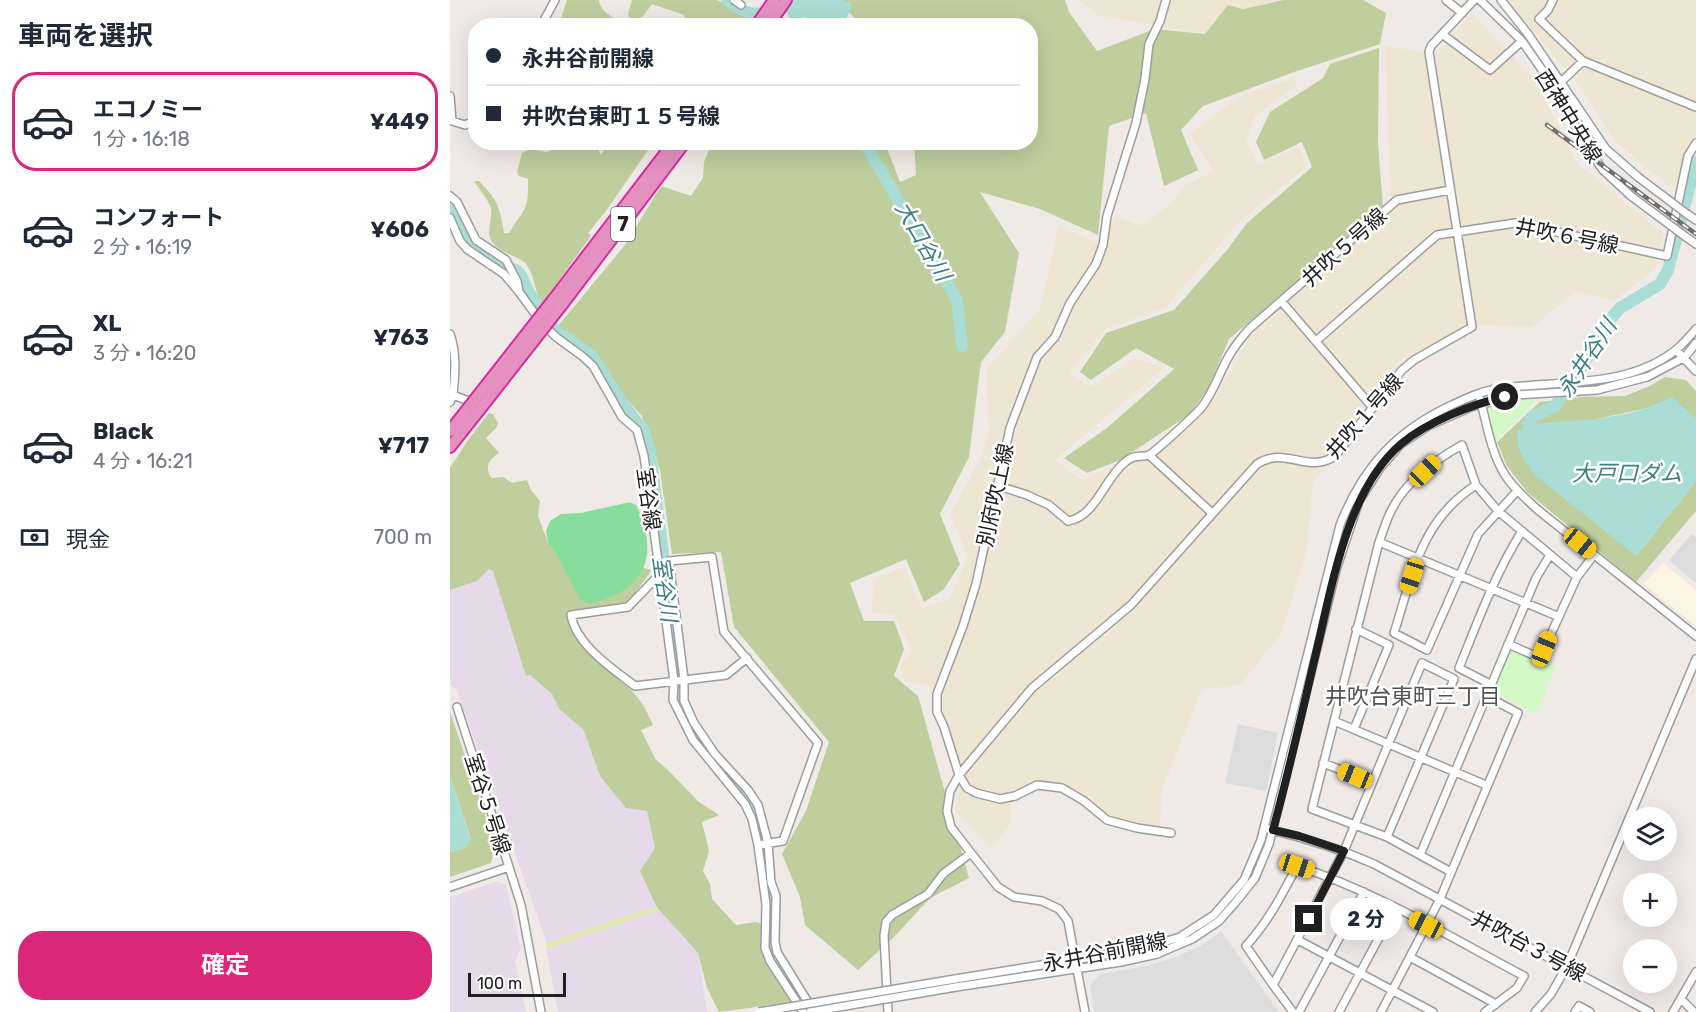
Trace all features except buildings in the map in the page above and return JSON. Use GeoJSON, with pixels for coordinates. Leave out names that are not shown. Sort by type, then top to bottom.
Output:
{"type":"FeatureCollection","features":[{"type":"Feature","properties":{"kind":"highway"},"geometry":{"type":"LineString","coordinates":[[762,18],[774,0]]}},
{"type":"Feature","properties":{"kind":"highway"},"geometry":{"type":"LineString","coordinates":[[774,18],[786,0]]}},
{"type":"Feature","properties":{"kind":"highway","name":"7"},"geometry":{"type":"LineString","coordinates":[[557,303],[668,150]]}},
{"type":"Feature","properties":{"kind":"highway","name":"7"},"geometry":{"type":"LineString","coordinates":[[450,447],[473,410],[679,150]]}},
{"type":"Feature","properties":{"kind":"highway","name":"7"},"geometry":{"type":"LineString","coordinates":[[450,431],[473,410]]}},
{"type":"Feature","properties":{"kind":"street"},"geometry":{"type":"LineString","coordinates":[[545,18],[555,0]]}},
{"type":"Feature","properties":{"kind":"street"},"geometry":{"type":"LineString","coordinates":[[734,0],[741,4]]}},
{"type":"Feature","properties":{"kind":"street","name":"別府吹上線"},"geometry":{"type":"LineString","coordinates":[[959,775],[937,712],[937,694],[976,584],[1010,428],[1037,357],[1055,337],[1070,303],[1100,255],[1107,216],[1136,123],[1149,44],[1160,21],[1166,0]]}},
{"type":"Feature","properties":{"kind":"street"},"geometry":{"type":"LineString","coordinates":[[1446,0],[1463,12]]}},
{"type":"Feature","properties":{"kind":"street","name":"井吹１号線"},"geometry":{"type":"LineString","coordinates":[[1085,1012],[1068,921],[1059,909],[1042,901],[1014,897],[998,887],[951,827],[947,811],[950,791],[959,775],[1032,688],[1131,605],[1257,464],[1265,459],[1279,457],[1318,464],[1325,463],[1335,456],[1402,370],[1414,360],[1472,327],[1429,52],[1431,46],[1474,0]]}},
{"type":"Feature","properties":{"kind":"street","name":"西神中央線"},"geometry":{"type":"LineString","coordinates":[[1480,0],[1522,41],[1563,100],[1583,142],[1603,170],[1631,196],[1696,244]]}},
{"type":"Feature","properties":{"kind":"street","name":"西神中央線"},"geometry":{"type":"LineString","coordinates":[[1501,0],[1528,34],[1606,149],[1638,177],[1696,220]]}},
{"type":"Feature","properties":{"kind":"street"},"geometry":{"type":"LineString","coordinates":[[1553,0],[1548,10],[1539,19],[1583,60],[1696,107]]}},
{"type":"Feature","properties":{"kind":"street"},"geometry":{"type":"LineString","coordinates":[[1442,34],[1490,70],[1522,41]]}},
{"type":"Feature","properties":{"kind":"street"},"geometry":{"type":"LineString","coordinates":[[1561,82],[1583,60]]}},
{"type":"Feature","properties":{"kind":"street"},"geometry":{"type":"LineString","coordinates":[[450,96],[452,121],[465,125],[468,124]]}},
{"type":"Feature","properties":{"kind":"street","name":"井吹６号線"},"geometry":{"type":"LineString","coordinates":[[1316,340],[1437,235],[1515,223],[1667,256],[1688,156],[1696,143]]}},
{"type":"Feature","properties":{"kind":"street","name":"井吹５号線"},"geometry":{"type":"LineString","coordinates":[[1149,455],[1200,409],[1209,396],[1231,351],[1249,329],[1397,200],[1450,190]]}},
{"type":"Feature","properties":{"kind":"street","name":"室谷線"},"geometry":{"type":"LineString","coordinates":[[450,196],[457,202],[476,240],[506,261],[517,281],[519,292],[541,322],[556,338],[593,366],[622,417],[637,430],[644,456],[660,574],[674,681],[673,700],[693,740],[745,804],[752,819],[766,904],[765,948],[770,961],[803,1012]]}},
{"type":"Feature","properties":{"kind":"street"},"geometry":{"type":"LineString","coordinates":[[450,218],[460,241],[467,249],[504,274],[519,292]]}},
{"type":"Feature","properties":{"kind":"street"},"geometry":{"type":"LineString","coordinates":[[1282,302],[1373,408]]}},
{"type":"Feature","properties":{"kind":"street"},"geometry":{"type":"LineString","coordinates":[[450,334],[456,366],[452,398],[478,404],[541,322]]}},
{"type":"Feature","properties":{"kind":"street","name":"永井谷前開線"},"geometry":{"type":"LineString","coordinates":[[810,1012],[1076,959],[1141,949],[1180,937],[1214,915],[1244,880],[1261,840],[1337,536],[1351,498],[1370,466],[1392,443],[1426,417],[1479,393],[1614,377],[1647,367],[1676,350],[1696,329]]}},
{"type":"Feature","properties":{"kind":"street","name":"永井谷前開線"},"geometry":{"type":"LineString","coordinates":[[759,1012],[955,983],[1078,969],[1157,954],[1192,939],[1219,921],[1255,878],[1273,830],[1336,570],[1359,501],[1380,468],[1401,444],[1428,426],[1481,403],[1517,395],[1597,390],[1647,377],[1685,357],[1696,343]]}},
{"type":"Feature","properties":{"kind":"street"},"geometry":{"type":"LineString","coordinates":[[1676,350],[1696,370]]}},
{"type":"Feature","properties":{"kind":"street"},"geometry":{"type":"LineString","coordinates":[[1479,393],[1496,457],[1517,491],[1696,636]]}},
{"type":"Feature","properties":{"kind":"street"},"geometry":{"type":"LineString","coordinates":[[1450,872],[1388,837],[1312,809],[1379,542],[1392,510],[1411,484],[1439,458],[1462,445],[1476,484],[1498,511],[1577,577]]}},
{"type":"Feature","properties":{"kind":"street"},"geometry":{"type":"LineString","coordinates":[[996,485],[1027,495],[1049,505],[1068,521],[1074,520],[1086,513],[1124,462],[1137,455],[1149,455],[1212,513]]}},
{"type":"Feature","properties":{"kind":"street"},"geometry":{"type":"LineString","coordinates":[[1476,484],[1444,510],[1431,528],[1418,557],[1394,633],[1427,650],[1478,534],[1517,491]]}},
{"type":"Feature","properties":{"kind":"street"},"geometry":{"type":"LineString","coordinates":[[1490,684],[1459,668],[1491,587],[1522,531]]}},
{"type":"Feature","properties":{"kind":"street"},"geometry":{"type":"LineString","coordinates":[[1379,542],[1557,616]]}},
{"type":"Feature","properties":{"kind":"street"},"geometry":{"type":"LineString","coordinates":[[1420,855],[1525,603],[1550,555]]}},
{"type":"Feature","properties":{"kind":"street"},"geometry":{"type":"LineString","coordinates":[[1508,644],[1540,658],[1557,616],[1577,577],[1594,555]]}},
{"type":"Feature","properties":{"kind":"street"},"geometry":{"type":"LineString","coordinates":[[758,845],[768,843],[783,841],[818,743],[724,632],[712,557],[669,561],[684,679],[684,701],[694,723],[715,754],[759,805],[768,843],[771,882],[776,896],[775,942],[777,952],[804,996],[818,1012]]}},
{"type":"Feature","properties":{"kind":"street"},"geometry":{"type":"LineString","coordinates":[[660,574],[628,607],[571,615],[573,625],[596,656],[635,686],[726,675],[747,658]]}},
{"type":"Feature","properties":{"kind":"street"},"geometry":{"type":"LineString","coordinates":[[1354,729],[1389,645],[1356,629]]}},
{"type":"Feature","properties":{"kind":"street"},"geometry":{"type":"LineString","coordinates":[[1535,1012],[1551,994],[1567,966],[1696,659]]}},
{"type":"Feature","properties":{"kind":"street"},"geometry":{"type":"LineString","coordinates":[[1273,986],[1344,851],[1422,663],[1454,679],[1388,837]]}},
{"type":"Feature","properties":{"kind":"street"},"geometry":{"type":"LineString","coordinates":[[1380,1012],[1440,899],[1518,713],[1486,696]]}},
{"type":"Feature","properties":{"kind":"street","name":"室谷５号線"},"geometry":{"type":"LineString","coordinates":[[457,707],[521,905],[541,1012]]}},
{"type":"Feature","properties":{"kind":"street"},"geometry":{"type":"LineString","coordinates":[[1334,721],[1486,785]]}},
{"type":"Feature","properties":{"kind":"street"},"geometry":{"type":"LineString","coordinates":[[1323,763],[1372,782]]}},
{"type":"Feature","properties":{"kind":"street"},"geometry":{"type":"LineString","coordinates":[[959,775],[967,788],[976,793],[1000,799],[1015,796],[1036,786],[1062,788],[1084,801],[1107,820],[1137,828],[1172,833]]}},
{"type":"Feature","properties":{"kind":"street","name":"井吹台３号線"},"geometry":{"type":"LineString","coordinates":[[1263,828],[1299,836],[1374,864],[1650,1012]]}},
{"type":"Feature","properties":{"kind":"street"},"geometry":{"type":"LineString","coordinates":[[888,1012],[884,936],[886,922],[892,915],[928,894],[943,874],[971,853]]}},
{"type":"Feature","properties":{"kind":"street"},"geometry":{"type":"LineString","coordinates":[[1293,1012],[1245,946],[1262,928],[1275,909],[1297,866],[1332,877],[1364,892],[1524,976],[1517,988],[1485,1012]]}},
{"type":"Feature","properties":{"kind":"street"},"geometry":{"type":"LineString","coordinates":[[450,887],[509,867]]}},
{"type":"Feature","properties":{"kind":"street"},"geometry":{"type":"LineString","coordinates":[[1299,1012],[1364,892]]}},
{"type":"Feature","properties":{"kind":"street"},"geometry":{"type":"LineString","coordinates":[[1339,1012],[1395,908]]}},
{"type":"Feature","properties":{"kind":"street"},"geometry":{"type":"LineString","coordinates":[[1298,940],[1433,1012]]}},
{"type":"Feature","properties":{"kind":"street"},"geometry":{"type":"LineString","coordinates":[[1410,957],[1496,1004]]}},
{"type":"Feature","properties":{"kind":"street"},"geometry":{"type":"LineString","coordinates":[[1673,1012],[1696,972]]}},
{"type":"Feature","properties":{"kind":"street"},"geometry":{"type":"LineString","coordinates":[[1681,999],[1695,1012]]}},
{"type":"Feature","properties":{"kind":"street"},"geometry":{"type":"LineString","coordinates":[[1575,1012],[1579,1006],[1590,1012]]}},
{"type":"Feature","properties":{"kind":"shaded area"},"geometry":{"type":"Polygon","coordinates":[[[1079,0],[1284,0],[1243,9],[1228,5],[1205,34],[1097,15],[1079,0]]]}},
{"type":"Feature","properties":{"kind":"shaded area"},"geometry":{"type":"Polygon","coordinates":[[[1506,0],[1696,0],[1696,134],[1688,149],[1676,192],[1616,142],[1579,85],[1506,0]]]}},
{"type":"Feature","properties":{"kind":"shaded area"},"geometry":{"type":"Polygon","coordinates":[[[1471,13],[1535,80],[1577,163],[1663,233],[1655,269],[1613,301],[1576,291],[1532,327],[1481,325],[1405,356],[1313,482],[1307,549],[1282,632],[1240,685],[1202,689],[1162,789],[1160,827],[1112,818],[1055,784],[1011,791],[1011,823],[992,848],[955,812],[960,788],[930,686],[905,681],[900,665],[912,651],[895,615],[871,613],[875,579],[904,567],[922,608],[949,599],[968,557],[950,514],[980,459],[989,431],[986,370],[1040,309],[1059,225],[1099,244],[1116,216],[1141,226],[1168,207],[1186,184],[1214,171],[1189,134],[1240,96],[1294,78],[1298,85],[1255,116],[1246,140],[1258,165],[1299,147],[1307,166],[1239,222],[1166,307],[1105,329],[1069,374],[1091,387],[1135,358],[1164,368],[1055,460],[1082,480],[1148,450],[1212,404],[1251,335],[1391,210],[1385,46],[1437,54],[1471,13]]]}},
{"type":"Feature","properties":{"kind":"shaded area"},"geometry":{"type":"Polygon","coordinates":[[[1692,534],[1696,537],[1696,583],[1669,560],[1692,534]]]}},
{"type":"Feature","properties":{"kind":"shaded area"},"geometry":{"type":"Polygon","coordinates":[[[1663,563],[1696,590],[1696,626],[1644,584],[1663,563]]]}},
{"type":"Feature","properties":{"kind":"shaded area"},"geometry":{"type":"Polygon","coordinates":[[[489,569],[493,571],[526,675],[552,694],[559,709],[583,729],[600,776],[647,811],[655,848],[640,871],[656,906],[547,943],[457,691],[450,684],[450,590],[477,581],[489,569]]]}},
{"type":"Feature","properties":{"kind":"shaded area"},"geometry":{"type":"Polygon","coordinates":[[[1238,724],[1278,733],[1266,791],[1225,783],[1238,724]]]}},
{"type":"Feature","properties":{"kind":"shaded area"},"geometry":{"type":"Polygon","coordinates":[[[498,881],[506,885],[521,948],[515,961],[526,1012],[450,1012],[450,897],[498,881]]]}},
{"type":"Feature","properties":{"kind":"shaded area"},"geometry":{"type":"Polygon","coordinates":[[[660,910],[698,953],[707,1012],[558,1012],[546,949],[660,910]]]}},
{"type":"Feature","properties":{"kind":"shaded area"},"geometry":{"type":"Polygon","coordinates":[[[1221,931],[1279,1012],[1094,1012],[1090,986],[1100,974],[1146,966],[1176,957],[1200,946],[1221,931]]]}},
{"type":"Feature","properties":{"kind":"green space"},"geometry":{"type":"Polygon","coordinates":[[[567,0],[599,0],[603,10],[614,18],[561,18],[567,0]]]}},
{"type":"Feature","properties":{"kind":"green space"},"geometry":{"type":"Polygon","coordinates":[[[632,0],[717,0],[754,18],[685,18],[684,15],[652,4],[639,18],[630,18],[628,14],[632,0]]]}},
{"type":"Feature","properties":{"kind":"green space"},"geometry":{"type":"Polygon","coordinates":[[[837,0],[1065,0],[1069,12],[1097,51],[1155,29],[1205,34],[1228,5],[1243,9],[1284,0],[1363,0],[1386,13],[1380,44],[1294,72],[1203,106],[1181,130],[1198,170],[1164,186],[1146,113],[1109,126],[1098,235],[1040,209],[980,192],[1019,253],[1005,332],[981,362],[969,457],[940,514],[960,564],[944,589],[924,602],[906,559],[850,583],[864,621],[894,621],[904,649],[894,676],[918,696],[969,878],[930,898],[894,937],[858,970],[805,925],[800,897],[782,854],[806,811],[829,742],[734,627],[721,552],[672,554],[660,470],[642,416],[558,326],[625,245],[661,186],[691,196],[703,178],[704,162],[709,150],[888,150],[900,182],[916,175],[914,150],[1038,150],[1038,18],[855,18],[837,0]]]}},
{"type":"Feature","properties":{"kind":"green space"},"geometry":{"type":"Polygon","coordinates":[[[1379,48],[1378,144],[1383,207],[1229,339],[1209,387],[1190,414],[1120,460],[1087,473],[1064,458],[1107,428],[1174,369],[1136,348],[1091,380],[1080,372],[1106,333],[1174,310],[1227,250],[1247,223],[1312,167],[1302,142],[1264,160],[1256,142],[1270,112],[1323,78],[1330,64],[1379,48]]]}},
{"type":"Feature","properties":{"kind":"green space"},"geometry":{"type":"Polygon","coordinates":[[[529,150],[546,152],[599,150],[601,155],[604,150],[648,150],[588,233],[591,236],[541,305],[527,265],[492,242],[489,234],[491,209],[474,181],[479,181],[490,193],[499,210],[504,233],[509,233],[524,209],[528,197],[528,179],[519,176],[517,172],[522,153],[529,150]]]}},
{"type":"Feature","properties":{"kind":"green space"},"geometry":{"type":"Polygon","coordinates":[[[1665,377],[1686,380],[1696,391],[1696,419],[1672,398],[1648,408],[1596,419],[1637,555],[1696,481],[1696,511],[1636,582],[1527,492],[1507,466],[1497,442],[1540,402],[1581,397],[1625,396],[1665,377]]]}},
{"type":"Feature","properties":{"kind":"green space"},"geometry":{"type":"Polygon","coordinates":[[[1522,399],[1537,400],[1494,442],[1488,410],[1490,405],[1522,399]]]}},
{"type":"Feature","properties":{"kind":"green space"},"geometry":{"type":"Polygon","coordinates":[[[489,413],[493,414],[498,423],[486,438],[499,453],[489,464],[489,474],[492,478],[503,477],[512,483],[527,480],[531,490],[540,501],[538,516],[548,543],[557,555],[637,579],[643,568],[652,570],[627,604],[568,613],[570,625],[575,637],[583,647],[630,689],[643,706],[653,725],[641,730],[656,760],[699,802],[719,815],[702,822],[709,851],[703,871],[710,884],[712,899],[736,925],[760,923],[762,928],[761,951],[793,1002],[719,1012],[707,988],[698,953],[656,906],[640,871],[655,848],[647,811],[626,808],[600,776],[583,729],[559,709],[552,694],[530,675],[526,676],[493,571],[489,569],[477,581],[450,590],[450,468],[489,413]]]}},
{"type":"Feature","properties":{"kind":"green space"},"geometry":{"type":"Polygon","coordinates":[[[630,502],[637,506],[644,525],[647,556],[643,570],[623,591],[589,604],[580,599],[557,555],[548,543],[546,531],[550,521],[561,514],[581,513],[630,502]]]}},
{"type":"Feature","properties":{"kind":"green space"},"geometry":{"type":"Polygon","coordinates":[[[1509,646],[1556,666],[1537,715],[1490,690],[1509,646]]]}},
{"type":"Feature","properties":{"kind":"green space"},"geometry":{"type":"Polygon","coordinates":[[[450,712],[495,844],[491,863],[450,877],[450,852],[466,847],[471,839],[450,777],[450,712]]]}},
{"type":"Feature","properties":{"kind":"green space"},"geometry":{"type":"Polygon","coordinates":[[[656,906],[660,910],[546,949],[547,943],[656,906]]]}},
{"type":"Feature","properties":{"kind":"water"},"geometry":{"type":"Polygon","coordinates":[[[779,0],[841,0],[851,3],[846,18],[804,18],[783,6],[779,0]]]}},
{"type":"Feature","properties":{"kind":"water","name":"大戸口ダム"},"geometry":{"type":"Polygon","coordinates":[[[1672,397],[1696,419],[1696,481],[1636,556],[1536,476],[1522,456],[1517,432],[1528,424],[1596,419],[1625,414],[1648,408],[1672,397]]]}},
{"type":"Feature","properties":{"kind":"water"},"geometry":{"type":"Polygon","coordinates":[[[450,777],[471,840],[466,847],[450,852],[450,777]]]}},
{"type":"Feature","properties":{"kind":"waterway","name":"大口谷川"},"geometry":{"type":"LineString","coordinates":[[727,0],[743,11],[757,14],[790,6],[796,18]]}},
{"type":"Feature","properties":{"kind":"waterway","name":"大口谷川"},"geometry":{"type":"LineString","coordinates":[[869,150],[957,300],[962,346]]}},
{"type":"Feature","properties":{"kind":"waterway","name":"永井谷川"},"geometry":{"type":"LineString","coordinates":[[1528,424],[1532,417],[1555,406],[1582,367],[1609,321],[1620,308],[1660,284],[1668,270],[1696,162]]}},
{"type":"Feature","properties":{"kind":"waterway","name":"室谷川"},"geometry":{"type":"LineString","coordinates":[[450,206],[469,242],[502,266],[516,270],[535,303],[555,330],[592,356],[621,402],[644,431],[650,452],[680,701],[706,751],[749,798],[756,812],[765,850],[771,907],[769,946],[793,988],[812,1011]]}},
{"type":"Feature","properties":{"kind":"railway"},"geometry":{"type":"LineString","coordinates":[[1547,125],[1696,234]]}},
{"type":"Feature","properties":{"kind":"district","name":"井吹台東町三丁目"},"geometry":{"type":"Point","coordinates":[1413,696]}},
{"type":"Feature","properties":{"kind":"route"},"geometry":{"type":"LineString","coordinates":[[1309,919],[1344,851],[1273,830],[1336,570],[1359,501],[1380,468],[1401,444],[1428,426],[1471,407],[1505,397]]}}]}
